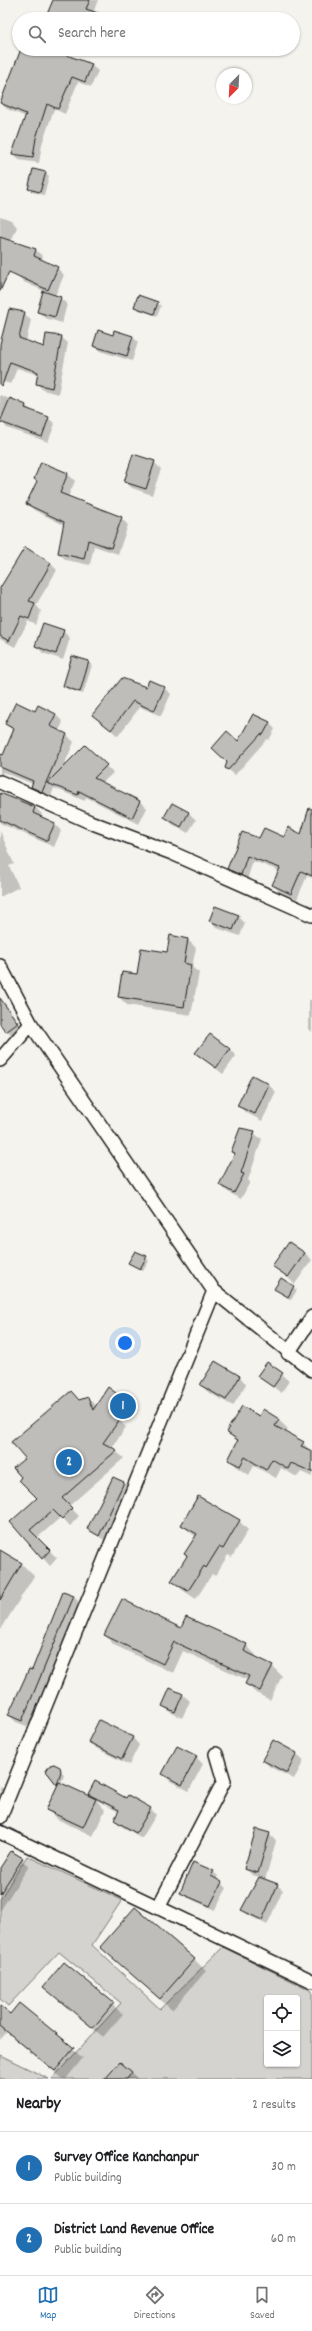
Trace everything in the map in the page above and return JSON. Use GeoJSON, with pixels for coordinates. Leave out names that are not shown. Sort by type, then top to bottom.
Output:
{"type":"FeatureCollection","features":[{"type":"Feature","properties":{"kind":"street"},"geometry":{"type":"LineString","coordinates":[[0,782],[90,822],[172,853],[312,916]]}},
{"type":"Feature","properties":{"kind":"street"},"geometry":{"type":"LineString","coordinates":[[0,966],[31,1024],[214,1291],[288,1353],[312,1370]]}},
{"type":"Feature","properties":{"kind":"street"},"geometry":{"type":"LineString","coordinates":[[0,1060],[31,1024]]}},
{"type":"Feature","properties":{"kind":"street"},"geometry":{"type":"LineString","coordinates":[[0,1817],[214,1291]]}},
{"type":"Feature","properties":{"kind":"street"},"geometry":{"type":"LineString","coordinates":[[288,1353],[312,1317]]}},
{"type":"Feature","properties":{"kind":"street"},"geometry":{"type":"LineString","coordinates":[[158,1908],[224,1781],[216,1754]]}},
{"type":"Feature","properties":{"kind":"street"},"geometry":{"type":"LineString","coordinates":[[0,1832],[312,1981]]}},
{"type":"Feature","properties":{"kind":"shaded area"},"geometry":{"type":"Polygon","coordinates":[[[27,1856],[122,1900],[92,1945],[160,2009],[223,1947],[312,1991],[312,2079],[52,2079],[121,2003],[59,1952],[8,2006],[0,1999],[0,1899],[27,1856]]]}},
{"type":"Feature","properties":{"kind":"shaded area"},"geometry":{"type":"Polygon","coordinates":[[[0,2055],[49,2079],[0,2079],[0,2055]]]}},
{"type":"Feature","properties":{"kind":"building"},"geometry":{"type":"Polygon","coordinates":[[[53,0],[90,0],[86,9],[95,12],[48,12],[53,0]]]}},
{"type":"Feature","properties":{"kind":"building"},"geometry":{"type":"Polygon","coordinates":[[[18,56],[69,56],[92,64],[85,82],[72,77],[58,109],[47,104],[36,138],[33,157],[12,154],[26,114],[0,103],[18,56]]]}},
{"type":"Feature","properties":{"kind":"building"},"geometry":{"type":"Polygon","coordinates":[[[33,169],[46,172],[40,192],[28,189],[33,169]]]}},
{"type":"Feature","properties":{"kind":"building"},"geometry":{"type":"Polygon","coordinates":[[[0,237],[36,249],[34,256],[58,267],[48,290],[9,272],[0,291],[0,237]]]}},
{"type":"Feature","properties":{"kind":"building"},"geometry":{"type":"Polygon","coordinates":[[[43,291],[61,297],[55,317],[37,312],[43,291]]]}},
{"type":"Feature","properties":{"kind":"building"},"geometry":{"type":"Polygon","coordinates":[[[138,295],[158,302],[154,314],[134,307],[138,295]]]}},
{"type":"Feature","properties":{"kind":"building"},"geometry":{"type":"Polygon","coordinates":[[[9,309],[25,312],[19,338],[44,347],[46,334],[62,336],[52,388],[36,384],[38,372],[10,362],[2,386],[0,385],[0,344],[9,309]]]}},
{"type":"Feature","properties":{"kind":"building"},"geometry":{"type":"Polygon","coordinates":[[[98,330],[113,335],[114,330],[133,336],[127,356],[93,346],[98,330]]]}},
{"type":"Feature","properties":{"kind":"building"},"geometry":{"type":"Polygon","coordinates":[[[10,398],[26,405],[25,408],[49,417],[42,437],[0,422],[10,398]]]}},
{"type":"Feature","properties":{"kind":"building"},"geometry":{"type":"Polygon","coordinates":[[[133,454],[155,461],[146,489],[124,482],[133,454]]]}},
{"type":"Feature","properties":{"kind":"building"},"geometry":{"type":"Polygon","coordinates":[[[41,462],[68,473],[60,493],[122,517],[111,548],[88,540],[84,559],[58,553],[64,522],[26,504],[37,481],[34,479],[41,462]]]}},
{"type":"Feature","properties":{"kind":"building"},"geometry":{"type":"Polygon","coordinates":[[[25,547],[51,563],[29,601],[35,603],[29,619],[21,616],[9,641],[0,636],[0,588],[25,547]]]}},
{"type":"Feature","properties":{"kind":"building"},"geometry":{"type":"Polygon","coordinates":[[[43,623],[64,630],[56,654],[35,646],[43,623]]]}},
{"type":"Feature","properties":{"kind":"building"},"geometry":{"type":"Polygon","coordinates":[[[72,656],[89,661],[80,692],[63,686],[72,656]]]}},
{"type":"Feature","properties":{"kind":"building"},"geometry":{"type":"Polygon","coordinates":[[[122,678],[146,687],[149,680],[165,687],[154,711],[133,701],[111,730],[92,715],[122,678]]]}},
{"type":"Feature","properties":{"kind":"building"},"geometry":{"type":"Polygon","coordinates":[[[16,702],[35,711],[38,705],[56,714],[50,726],[67,734],[42,792],[31,787],[33,781],[0,767],[0,754],[3,755],[14,729],[5,724],[16,702]]]}},
{"type":"Feature","properties":{"kind":"building"},"geometry":{"type":"Polygon","coordinates":[[[253,714],[270,722],[263,735],[261,734],[228,770],[225,768],[227,762],[212,748],[227,731],[238,741],[253,714]]]}},
{"type":"Feature","properties":{"kind":"building"},"geometry":{"type":"Polygon","coordinates":[[[85,745],[107,765],[94,778],[140,801],[132,818],[79,791],[78,795],[47,783],[85,745]]]}},
{"type":"Feature","properties":{"kind":"building"},"geometry":{"type":"Polygon","coordinates":[[[0,793],[35,807],[33,813],[55,823],[47,841],[0,820],[0,793]]]}},
{"type":"Feature","properties":{"kind":"building"},"geometry":{"type":"Polygon","coordinates":[[[172,803],[189,812],[181,827],[164,817],[172,803]]]}},
{"type":"Feature","properties":{"kind":"building"},"geometry":{"type":"Polygon","coordinates":[[[309,808],[312,809],[312,876],[301,871],[291,894],[272,885],[280,868],[247,856],[241,875],[227,869],[242,832],[259,838],[264,828],[284,837],[288,827],[301,834],[309,808]]]}},
{"type":"Feature","properties":{"kind":"building"},"geometry":{"type":"Polygon","coordinates":[[[215,906],[239,915],[233,930],[209,921],[215,906]]]}},
{"type":"Feature","properties":{"kind":"building"},"geometry":{"type":"Polygon","coordinates":[[[170,935],[188,939],[184,963],[191,965],[184,1007],[118,997],[122,972],[137,974],[141,948],[167,952],[170,935]]]}},
{"type":"Feature","properties":{"kind":"building"},"geometry":{"type":"Polygon","coordinates":[[[0,998],[18,1023],[6,1032],[0,1024],[0,998]]]}},
{"type":"Feature","properties":{"kind":"building"},"geometry":{"type":"Polygon","coordinates":[[[210,1034],[230,1049],[216,1068],[195,1053],[210,1034]]]}},
{"type":"Feature","properties":{"kind":"building"},"geometry":{"type":"Polygon","coordinates":[[[252,1075],[269,1084],[255,1114],[237,1106],[252,1075]]]}},
{"type":"Feature","properties":{"kind":"building"},"geometry":{"type":"Polygon","coordinates":[[[240,1128],[255,1131],[241,1173],[244,1174],[234,1193],[219,1185],[235,1153],[231,1152],[240,1128]]]}},
{"type":"Feature","properties":{"kind":"building"},"geometry":{"type":"Polygon","coordinates":[[[289,1242],[305,1253],[288,1277],[272,1266],[289,1242]]]}},
{"type":"Feature","properties":{"kind":"building"},"geometry":{"type":"Polygon","coordinates":[[[135,1251],[147,1256],[140,1269],[128,1263],[135,1251]]]}},
{"type":"Feature","properties":{"kind":"building"},"geometry":{"type":"Polygon","coordinates":[[[281,1278],[294,1286],[288,1297],[274,1289],[281,1278]]]}},
{"type":"Feature","properties":{"kind":"building"},"geometry":{"type":"Polygon","coordinates":[[[215,1361],[240,1376],[226,1400],[200,1385],[215,1361]]]}},
{"type":"Feature","properties":{"kind":"building"},"geometry":{"type":"Polygon","coordinates":[[[267,1362],[283,1373],[273,1387],[257,1376],[267,1362]]]}},
{"type":"Feature","properties":{"kind":"building"},"geometry":{"type":"Polygon","coordinates":[[[108,1387],[120,1396],[109,1411],[120,1419],[103,1443],[117,1450],[62,1498],[72,1508],[62,1519],[53,1510],[30,1530],[50,1550],[42,1559],[10,1522],[37,1498],[19,1480],[21,1477],[13,1468],[25,1458],[11,1442],[71,1391],[79,1400],[88,1397],[93,1410],[108,1387]]]}},
{"type":"Feature","properties":{"kind":"building"},"geometry":{"type":"Polygon","coordinates":[[[242,1406],[259,1416],[263,1409],[279,1419],[275,1426],[304,1442],[301,1446],[312,1451],[312,1472],[291,1463],[288,1469],[272,1459],[266,1470],[245,1457],[240,1466],[228,1460],[238,1440],[226,1432],[242,1406]]]}},
{"type":"Feature","properties":{"kind":"building"},"geometry":{"type":"Polygon","coordinates":[[[113,1477],[124,1482],[99,1536],[87,1529],[113,1477]]]}},
{"type":"Feature","properties":{"kind":"building"},"geometry":{"type":"Polygon","coordinates":[[[198,1496],[240,1520],[223,1549],[219,1547],[206,1568],[204,1566],[188,1591],[171,1581],[187,1556],[184,1554],[197,1534],[181,1525],[198,1496]]]}},
{"type":"Feature","properties":{"kind":"building"},"geometry":{"type":"Polygon","coordinates":[[[0,1550],[22,1563],[0,1600],[0,1550]]]}},
{"type":"Feature","properties":{"kind":"building"},"geometry":{"type":"Polygon","coordinates":[[[63,1592],[74,1596],[22,1721],[8,1715],[29,1669],[32,1670],[63,1592]]]}},
{"type":"Feature","properties":{"kind":"building"},"geometry":{"type":"Polygon","coordinates":[[[122,1599],[181,1628],[186,1617],[247,1644],[244,1651],[273,1665],[260,1691],[245,1684],[249,1676],[174,1642],[163,1664],[104,1635],[122,1599]]]}},
{"type":"Feature","properties":{"kind":"building"},"geometry":{"type":"Polygon","coordinates":[[[170,1688],[183,1694],[175,1712],[162,1706],[170,1688]]]}},
{"type":"Feature","properties":{"kind":"building"},"geometry":{"type":"Polygon","coordinates":[[[99,1720],[133,1737],[122,1759],[88,1742],[99,1720]]]}},
{"type":"Feature","properties":{"kind":"building"},"geometry":{"type":"Polygon","coordinates":[[[273,1740],[297,1753],[287,1773],[262,1760],[273,1740]]]}},
{"type":"Feature","properties":{"kind":"building"},"geometry":{"type":"Polygon","coordinates":[[[177,1746],[197,1756],[182,1785],[162,1774],[177,1746]]]}},
{"type":"Feature","properties":{"kind":"building"},"geometry":{"type":"Polygon","coordinates":[[[54,1764],[60,1767],[61,1771],[57,1785],[46,1771],[50,1765],[54,1764]]]}},
{"type":"Feature","properties":{"kind":"building"},"geometry":{"type":"Polygon","coordinates":[[[95,1781],[126,1798],[128,1795],[151,1808],[136,1833],[114,1820],[119,1810],[88,1794],[95,1781]]]}},
{"type":"Feature","properties":{"kind":"building"},"geometry":{"type":"Polygon","coordinates":[[[59,1782],[96,1799],[83,1827],[46,1810],[59,1782]]]}},
{"type":"Feature","properties":{"kind":"building"},"geometry":{"type":"Polygon","coordinates":[[[256,1829],[270,1833],[258,1873],[244,1869],[256,1829]]]}},
{"type":"Feature","properties":{"kind":"building"},"geometry":{"type":"Polygon","coordinates":[[[11,1851],[23,1858],[0,1894],[0,1868],[11,1851]]]}},
{"type":"Feature","properties":{"kind":"building"},"geometry":{"type":"Polygon","coordinates":[[[193,1862],[214,1871],[211,1876],[222,1882],[210,1906],[180,1893],[193,1862]]]}},
{"type":"Feature","properties":{"kind":"building"},"geometry":{"type":"Polygon","coordinates":[[[259,1877],[278,1884],[262,1920],[241,1910],[259,1877]]]}},
{"type":"Feature","properties":{"kind":"building"},"geometry":{"type":"Polygon","coordinates":[[[135,1907],[195,1959],[160,1999],[100,1947],[135,1907]]]}},
{"type":"Feature","properties":{"kind":"building"},"geometry":{"type":"Polygon","coordinates":[[[64,1962],[114,2003],[93,2028],[43,1987],[64,1962]]]}},
{"type":"Feature","properties":{"kind":"building"},"geometry":{"type":"Polygon","coordinates":[[[19,2003],[74,2048],[55,2071],[0,2026],[0,2006],[10,2014],[19,2003]]]}},
{"type":"Feature","properties":{"kind":"building"},"geometry":{"type":"Polygon","coordinates":[[[120,2062],[132,2072],[127,2079],[105,2079],[120,2062]]]}},
{"type":"Feature","properties":{"kind":"place","name":"Survey Office Kanchanpur"},"geometry":{"type":"Point","coordinates":[123,1406]}},
{"type":"Feature","properties":{"kind":"place","name":"District Land Revenue Office"},"geometry":{"type":"Point","coordinates":[69,1462]}}]}
